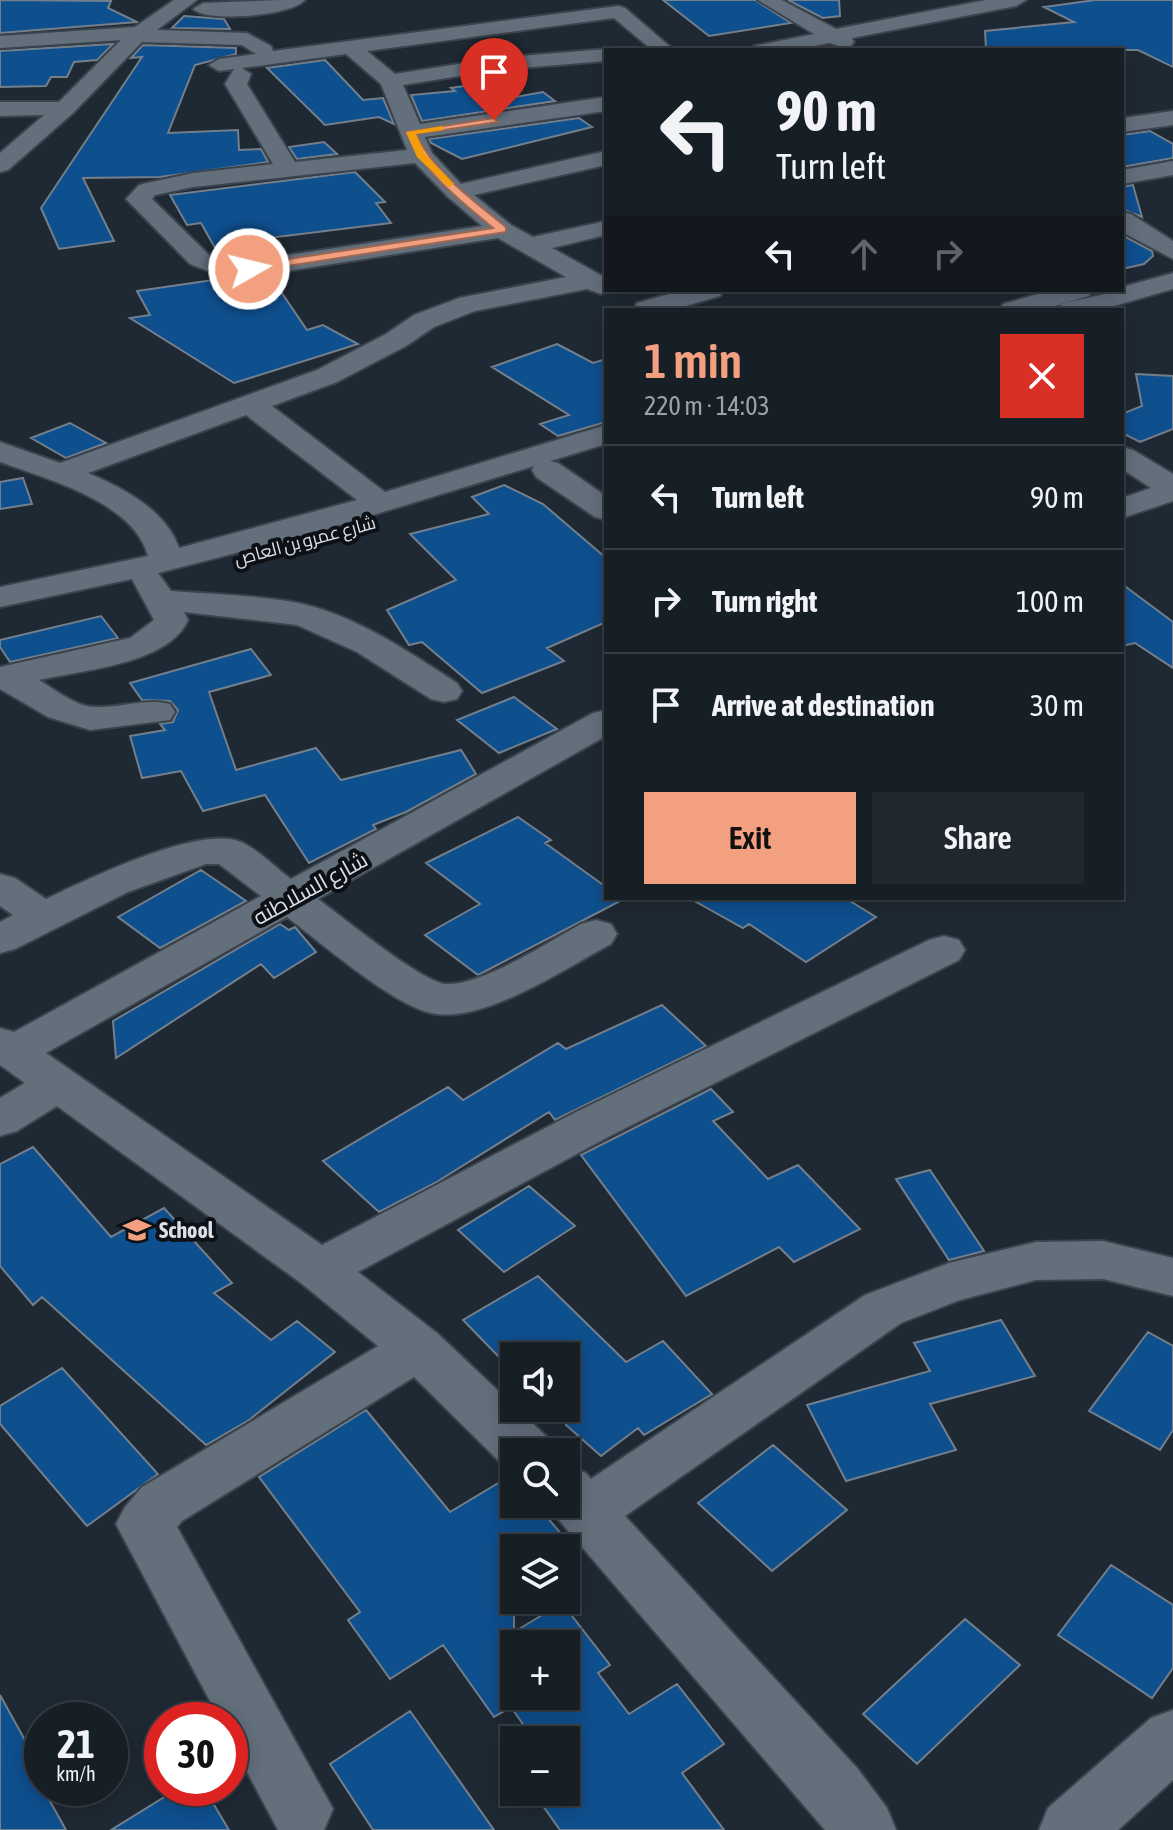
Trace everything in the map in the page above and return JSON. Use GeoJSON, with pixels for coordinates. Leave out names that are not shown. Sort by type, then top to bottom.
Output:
{"type":"FeatureCollection","features":[{"type":"Feature","properties":{"kind":"street"},"geometry":{"type":"LineString","coordinates":[[0,165],[65,108],[139,35],[188,6],[246,0]]}},
{"type":"Feature","properties":{"kind":"street"},"geometry":{"type":"LineString","coordinates":[[188,6],[268,7],[290,4],[295,0]]}},
{"type":"Feature","properties":{"kind":"street"},"geometry":{"type":"LineString","coordinates":[[768,0],[852,48]]}},
{"type":"Feature","properties":{"kind":"street"},"geometry":{"type":"LineString","coordinates":[[769,48],[931,9],[957,13],[1016,0]]}},
{"type":"Feature","properties":{"kind":"street"},"geometry":{"type":"LineString","coordinates":[[287,168],[230,70],[284,56],[618,12],[662,48]]}},
{"type":"Feature","properties":{"kind":"street"},"geometry":{"type":"LineString","coordinates":[[0,42],[139,35],[237,38],[284,56]]}},
{"type":"Feature","properties":{"kind":"street"},"geometry":{"type":"LineString","coordinates":[[350,47],[391,81],[421,155],[456,192],[502,230],[602,286]]}},
{"type":"Feature","properties":{"kind":"street"},"geometry":{"type":"LineString","coordinates":[[391,81],[497,64],[604,55]]}},
{"type":"Feature","properties":{"kind":"street"},"geometry":{"type":"LineString","coordinates":[[410,132],[604,104]]}},
{"type":"Feature","properties":{"kind":"street"},"geometry":{"type":"LineString","coordinates":[[0,109],[65,108]]}},
{"type":"Feature","properties":{"kind":"street"},"geometry":{"type":"LineString","coordinates":[[1124,125],[1173,118]]}},
{"type":"Feature","properties":{"kind":"street"},"geometry":{"type":"LineString","coordinates":[[421,155],[287,168],[166,185],[147,190],[138,199],[199,259],[221,268],[249,269],[502,230]]}},
{"type":"Feature","properties":{"kind":"street"},"geometry":{"type":"LineString","coordinates":[[456,192],[604,158]]}},
{"type":"Feature","properties":{"kind":"street"},"geometry":{"type":"LineString","coordinates":[[1124,177],[1173,168]]}},
{"type":"Feature","properties":{"kind":"street"},"geometry":{"type":"LineString","coordinates":[[1124,217],[1173,231]]}},
{"type":"Feature","properties":{"kind":"street"},"geometry":{"type":"LineString","coordinates":[[1124,220],[1127,225],[1173,251]]}},
{"type":"Feature","properties":{"kind":"street"},"geometry":{"type":"LineString","coordinates":[[530,245],[604,228]]}},
{"type":"Feature","properties":{"kind":"street"},"geometry":{"type":"LineString","coordinates":[[1124,276],[1173,262]]}},
{"type":"Feature","properties":{"kind":"street"},"geometry":{"type":"LineString","coordinates":[[1078,308],[1173,281]]}},
{"type":"Feature","properties":{"kind":"street"},"geometry":{"type":"LineString","coordinates":[[58,474],[327,376],[396,340],[424,321],[468,304],[602,286]]}},
{"type":"Feature","properties":{"kind":"street"},"geometry":{"type":"LineString","coordinates":[[614,292],[646,308]]}},
{"type":"Feature","properties":{"kind":"street"},"geometry":{"type":"LineString","coordinates":[[651,308],[704,292]]}},
{"type":"Feature","properties":{"kind":"street"},"geometry":{"type":"LineString","coordinates":[[1020,308],[1073,292]]}},
{"type":"Feature","properties":{"kind":"street"},"geometry":{"type":"LineString","coordinates":[[250,404],[379,502]]}},
{"type":"Feature","properties":{"kind":"street"},"geometry":{"type":"LineString","coordinates":[[0,597],[158,580],[379,502],[604,435]]}},
{"type":"Feature","properties":{"kind":"street"},"geometry":{"type":"LineString","coordinates":[[0,451],[130,508],[157,534],[158,580],[171,620],[167,629],[142,646],[4,677]]}},
{"type":"Feature","properties":{"kind":"street","name":"شارع عمرو بن العاص"},"geometry":{"type":"LineString","coordinates":[[0,612],[158,580],[289,548],[604,453]]}},
{"type":"Feature","properties":{"kind":"street"},"geometry":{"type":"LineString","coordinates":[[1124,457],[1173,489]]}},
{"type":"Feature","properties":{"kind":"street"},"geometry":{"type":"LineString","coordinates":[[547,470],[604,509]]}},
{"type":"Feature","properties":{"kind":"street"},"geometry":{"type":"LineString","coordinates":[[1124,507],[1173,489]]}},
{"type":"Feature","properties":{"kind":"street"},"geometry":{"type":"LineString","coordinates":[[158,580],[288,611],[337,627],[410,667],[444,691]]}},
{"type":"Feature","properties":{"kind":"street"},"geometry":{"type":"LineString","coordinates":[[4,677],[61,709],[90,719],[157,712]]}},
{"type":"Feature","properties":{"kind":"street","name":"شارع السلاطنه"},"geometry":{"type":"LineString","coordinates":[[6,1047],[293,898],[604,722]]}},
{"type":"Feature","properties":{"kind":"street"},"geometry":{"type":"LineString","coordinates":[[0,939],[44,916],[163,864],[214,849],[228,851],[384,970],[438,1000],[486,993],[596,934]]}},
{"type":"Feature","properties":{"kind":"street"},"geometry":{"type":"LineString","coordinates":[[0,887],[44,916]]}},
{"type":"Feature","properties":{"kind":"street"},"geometry":{"type":"LineString","coordinates":[[319,1269],[593,1124],[944,950]]}},
{"type":"Feature","properties":{"kind":"street"},"geometry":{"type":"LineString","coordinates":[[6,1047],[319,1269],[418,1348],[511,1438]]}},
{"type":"Feature","properties":{"kind":"street"},"geometry":{"type":"LineString","coordinates":[[0,1119],[59,1084]]}},
{"type":"Feature","properties":{"kind":"street"},"geometry":{"type":"LineString","coordinates":[[580,1498],[883,1309],[949,1283],[1036,1261],[1103,1260],[1171,1273]]}},
{"type":"Feature","properties":{"kind":"street"},"geometry":{"type":"LineString","coordinates":[[301,1809],[145,1524],[162,1504],[418,1348]]}},
{"type":"Feature","properties":{"kind":"street"},"geometry":{"type":"LineString","coordinates":[[580,1503],[834,1790],[864,1830]]}},
{"type":"Feature","properties":{"kind":"street"},"geometry":{"type":"LineString","coordinates":[[1071,1830],[1173,1739]]}},
{"type":"Feature","properties":{"kind":"building"},"geometry":{"type":"Polygon","coordinates":[[[0,0],[111,1],[108,8],[137,22],[0,33],[0,0]]]}},
{"type":"Feature","properties":{"kind":"building"},"geometry":{"type":"Polygon","coordinates":[[[663,0],[755,0],[791,23],[709,36],[663,0]]]}},
{"type":"Feature","properties":{"kind":"building"},"geometry":{"type":"Polygon","coordinates":[[[788,0],[839,0],[840,16],[823,18],[788,0]]]}},
{"type":"Feature","properties":{"kind":"building"},"geometry":{"type":"Polygon","coordinates":[[[1095,0],[1173,0],[1173,67],[1138,50],[1124,48],[986,48],[985,31],[1074,22],[1044,7],[1095,0]]]}},
{"type":"Feature","properties":{"kind":"building"},"geometry":{"type":"Polygon","coordinates":[[[184,16],[224,19],[230,29],[172,28],[184,16]]]}},
{"type":"Feature","properties":{"kind":"building"},"geometry":{"type":"Polygon","coordinates":[[[113,44],[97,60],[74,62],[67,77],[51,77],[46,86],[0,87],[0,51],[113,44]]]}},
{"type":"Feature","properties":{"kind":"building"},"geometry":{"type":"Polygon","coordinates":[[[143,45],[236,48],[236,54],[195,65],[168,133],[238,130],[239,150],[261,149],[268,162],[160,177],[83,178],[114,241],[59,249],[41,208],[142,57],[131,58],[143,45]]]}},
{"type":"Feature","properties":{"kind":"building"},"geometry":{"type":"Polygon","coordinates":[[[325,60],[363,100],[383,98],[394,124],[379,117],[325,125],[267,68],[325,60]]]}},
{"type":"Feature","properties":{"kind":"building"},"geometry":{"type":"Polygon","coordinates":[[[492,82],[510,98],[543,92],[555,101],[422,121],[411,95],[455,91],[451,88],[492,82]]]}},
{"type":"Feature","properties":{"kind":"building"},"geometry":{"type":"Polygon","coordinates":[[[579,118],[592,127],[462,159],[429,139],[579,118]]]}},
{"type":"Feature","properties":{"kind":"building"},"geometry":{"type":"Polygon","coordinates":[[[1150,131],[1173,144],[1173,158],[1124,167],[1124,135],[1150,131]]]}},
{"type":"Feature","properties":{"kind":"building"},"geometry":{"type":"Polygon","coordinates":[[[324,142],[337,154],[297,159],[289,147],[324,142]]]}},
{"type":"Feature","properties":{"kind":"building"},"geometry":{"type":"Polygon","coordinates":[[[355,172],[385,202],[376,203],[391,223],[268,238],[277,254],[249,258],[219,255],[201,223],[187,225],[170,195],[355,172]]]}},
{"type":"Feature","properties":{"kind":"building"},"geometry":{"type":"Polygon","coordinates":[[[1133,185],[1142,217],[1124,210],[1124,187],[1133,185]]]}},
{"type":"Feature","properties":{"kind":"building"},"geometry":{"type":"Polygon","coordinates":[[[1124,236],[1152,251],[1153,256],[1144,264],[1124,269],[1124,236]]]}},
{"type":"Feature","properties":{"kind":"building"},"geometry":{"type":"Polygon","coordinates":[[[271,277],[307,330],[323,325],[358,344],[234,383],[130,318],[150,315],[137,291],[220,279],[271,277]]]}},
{"type":"Feature","properties":{"kind":"building"},"geometry":{"type":"Polygon","coordinates":[[[557,344],[593,363],[604,360],[604,423],[558,436],[540,424],[569,415],[492,367],[557,344]]]}},
{"type":"Feature","properties":{"kind":"building"},"geometry":{"type":"Polygon","coordinates":[[[1136,374],[1173,376],[1173,429],[1140,442],[1124,434],[1124,413],[1142,406],[1136,374]]]}},
{"type":"Feature","properties":{"kind":"building"},"geometry":{"type":"Polygon","coordinates":[[[70,423],[106,443],[66,458],[31,438],[70,423]]]}},
{"type":"Feature","properties":{"kind":"building"},"geometry":{"type":"Polygon","coordinates":[[[23,478],[32,504],[0,509],[0,482],[23,478]]]}},
{"type":"Feature","properties":{"kind":"building"},"geometry":{"type":"Polygon","coordinates":[[[504,485],[543,504],[604,556],[604,623],[547,648],[564,661],[482,693],[422,642],[409,645],[387,610],[456,580],[410,534],[489,514],[472,497],[504,485]]]}},
{"type":"Feature","properties":{"kind":"building"},"geometry":{"type":"Polygon","coordinates":[[[1124,585],[1173,622],[1173,668],[1135,643],[1124,646],[1124,585]]]}},
{"type":"Feature","properties":{"kind":"building"},"geometry":{"type":"Polygon","coordinates":[[[101,616],[118,638],[10,662],[0,647],[0,640],[101,616]]]}},
{"type":"Feature","properties":{"kind":"building"},"geometry":{"type":"Polygon","coordinates":[[[251,649],[271,675],[209,692],[236,770],[316,748],[341,780],[461,750],[476,774],[406,812],[373,825],[376,829],[309,863],[265,795],[203,811],[181,771],[142,778],[130,736],[165,730],[160,724],[173,722],[178,710],[170,701],[142,700],[130,683],[251,649]]]}},
{"type":"Feature","properties":{"kind":"building"},"geometry":{"type":"Polygon","coordinates":[[[514,697],[557,729],[499,753],[457,720],[514,697]]]}},
{"type":"Feature","properties":{"kind":"building"},"geometry":{"type":"Polygon","coordinates":[[[518,817],[551,840],[545,843],[604,886],[604,900],[622,900],[478,975],[425,935],[480,904],[426,863],[518,817]]]}},
{"type":"Feature","properties":{"kind":"building"},"geometry":{"type":"Polygon","coordinates":[[[201,870],[246,901],[160,948],[118,917],[201,870]]]}},
{"type":"Feature","properties":{"kind":"building"},"geometry":{"type":"Polygon","coordinates":[[[693,900],[848,900],[876,917],[806,962],[749,924],[743,928],[693,900]]]}},
{"type":"Feature","properties":{"kind":"building"},"geometry":{"type":"Polygon","coordinates":[[[280,924],[289,930],[295,927],[316,952],[274,978],[261,964],[116,1058],[113,1021],[280,924]]]}},
{"type":"Feature","properties":{"kind":"building"},"geometry":{"type":"Polygon","coordinates":[[[662,1005],[706,1046],[555,1120],[549,1112],[435,1183],[379,1212],[323,1161],[448,1087],[463,1100],[558,1043],[566,1049],[662,1005]]]}},
{"type":"Feature","properties":{"kind":"building"},"geometry":{"type":"Polygon","coordinates":[[[711,1089],[733,1112],[713,1121],[768,1179],[798,1165],[860,1229],[794,1262],[779,1247],[686,1296],[581,1155],[711,1089]]]}},
{"type":"Feature","properties":{"kind":"building"},"geometry":{"type":"Polygon","coordinates":[[[33,1147],[111,1237],[164,1208],[232,1283],[214,1293],[271,1340],[297,1321],[335,1352],[249,1420],[206,1445],[42,1297],[33,1305],[0,1266],[0,1164],[33,1147]]]}},
{"type":"Feature","properties":{"kind":"building"},"geometry":{"type":"Polygon","coordinates":[[[930,1170],[984,1251],[949,1260],[896,1179],[930,1170]]]}},
{"type":"Feature","properties":{"kind":"building"},"geometry":{"type":"Polygon","coordinates":[[[529,1186],[575,1226],[504,1272],[458,1230],[529,1186]]]}},
{"type":"Feature","properties":{"kind":"building"},"geometry":{"type":"Polygon","coordinates":[[[538,1276],[626,1362],[663,1341],[712,1394],[644,1435],[638,1428],[601,1456],[566,1425],[566,1422],[580,1422],[580,1342],[500,1342],[498,1356],[463,1320],[538,1276]]]}},
{"type":"Feature","properties":{"kind":"building"},"geometry":{"type":"Polygon","coordinates":[[[1001,1320],[1035,1376],[930,1404],[956,1450],[846,1481],[807,1405],[930,1371],[914,1343],[1001,1320]]]}},
{"type":"Feature","properties":{"kind":"building"},"geometry":{"type":"Polygon","coordinates":[[[1148,1332],[1173,1346],[1173,1430],[1160,1450],[1089,1411],[1148,1332]]]}},
{"type":"Feature","properties":{"kind":"building"},"geometry":{"type":"Polygon","coordinates":[[[62,1368],[158,1474],[87,1526],[0,1424],[0,1406],[62,1368]]]}},
{"type":"Feature","properties":{"kind":"building"},"geometry":{"type":"Polygon","coordinates":[[[366,1410],[450,1512],[500,1482],[500,1518],[548,1518],[561,1534],[500,1534],[500,1614],[514,1614],[514,1630],[500,1630],[500,1710],[506,1710],[494,1717],[443,1645],[390,1679],[348,1620],[360,1612],[259,1477],[366,1410]]]}},
{"type":"Feature","properties":{"kind":"building"},"geometry":{"type":"Polygon","coordinates":[[[773,1445],[847,1510],[772,1571],[698,1503],[773,1445]]]}},
{"type":"Feature","properties":{"kind":"building"},"geometry":{"type":"Polygon","coordinates":[[[1111,1565],[1173,1605],[1173,1668],[1152,1698],[1058,1635],[1111,1565]]]}},
{"type":"Feature","properties":{"kind":"building"},"geometry":{"type":"Polygon","coordinates":[[[544,1614],[571,1614],[610,1665],[598,1673],[629,1714],[677,1684],[724,1744],[682,1773],[724,1830],[560,1830],[543,1806],[580,1806],[580,1726],[524,1726],[513,1710],[580,1710],[580,1630],[517,1630],[544,1614]]]}},
{"type":"Feature","properties":{"kind":"building"},"geometry":{"type":"Polygon","coordinates":[[[965,1619],[1020,1665],[917,1764],[863,1714],[965,1619]]]}},
{"type":"Feature","properties":{"kind":"building"},"geometry":{"type":"Polygon","coordinates":[[[0,1695],[24,1738],[24,1806],[53,1806],[66,1830],[0,1830],[0,1695]]]}},
{"type":"Feature","properties":{"kind":"building"},"geometry":{"type":"Polygon","coordinates":[[[410,1711],[494,1830],[373,1830],[330,1764],[410,1711]]]}},
{"type":"Feature","properties":{"kind":"building"},"geometry":{"type":"Polygon","coordinates":[[[150,1806],[215,1806],[229,1830],[111,1830],[150,1806]]]}},
{"type":"Feature","properties":{"kind":"slow traffic"},"geometry":{"type":"LineString","coordinates":[[439,128],[410,132],[421,155],[449,184]]}},
{"type":"Feature","properties":{"kind":"place","name":"School"},"geometry":{"type":"Point","coordinates":[137,1230]}},
{"type":"Feature","properties":{"kind":"route"},"geometry":{"type":"LineString","coordinates":[[249,269],[502,230],[456,192],[421,155],[410,132],[494,120]]}}]}
